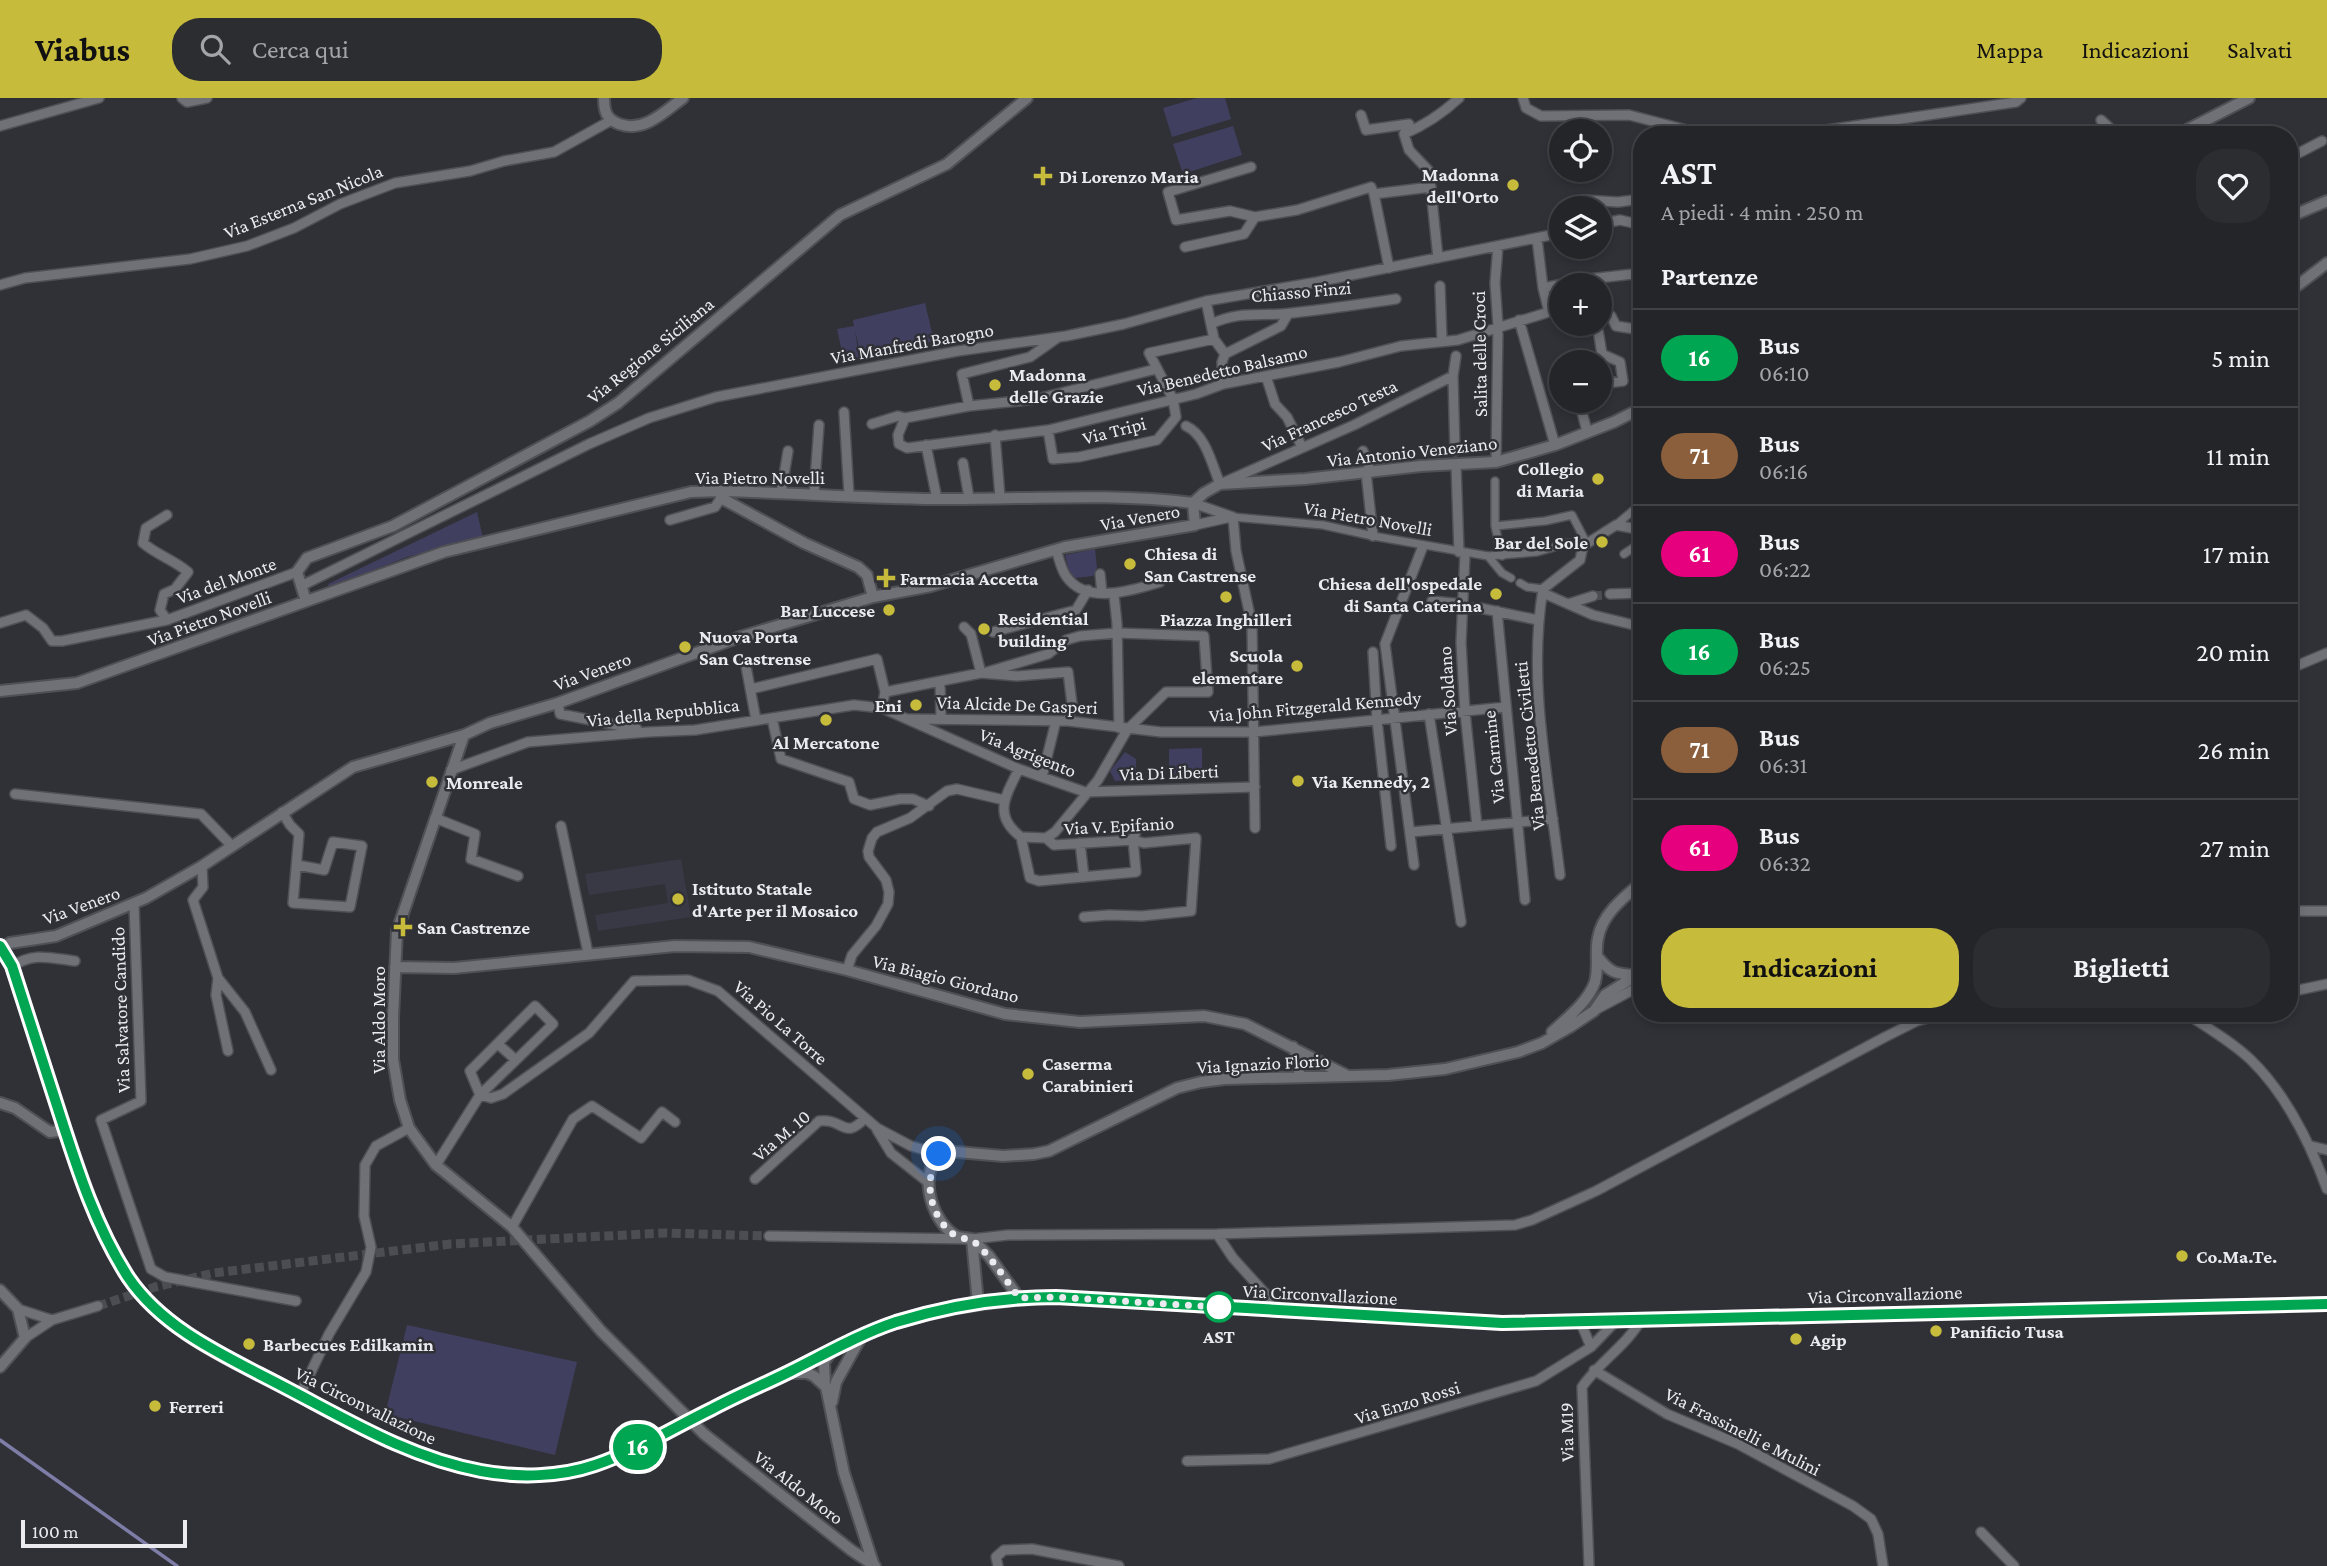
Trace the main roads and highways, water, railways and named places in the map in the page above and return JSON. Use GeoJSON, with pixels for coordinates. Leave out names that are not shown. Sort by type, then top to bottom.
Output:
{"type":"FeatureCollection","features":[{"type":"Feature","properties":{"kind":"main road","name":"Via Circonvallazione"},"geometry":{"type":"LineString","coordinates":[[1,948],[12,966],[82,1185],[107,1241],[130,1279],[151,1304],[216,1351],[392,1443],[439,1461],[483,1472],[554,1474],[592,1466],[625,1454],[750,1389],[892,1323],[978,1303],[1019,1298],[1056,1297],[1502,1323],[2327,1304]]}},
{"type":"Feature","properties":{"kind":"waterway"},"geometry":{"type":"LineString","coordinates":[[0,1440],[177,1566]]}},
{"type":"Feature","properties":{"kind":"tunnel"},"geometry":{"type":"LineString","coordinates":[[1593,596],[1606,595]]}},
{"type":"Feature","properties":{"kind":"tunnel"},"geometry":{"type":"LineString","coordinates":[[98,1306],[155,1287],[214,1273],[450,1244],[665,1233],[769,1236]]}},
{"type":"Feature","properties":{"kind":"place","name":"Di Lorenzo Maria"},"geometry":{"type":"Point","coordinates":[1043,176]}},
{"type":"Feature","properties":{"kind":"place","name":"Madonna dell'Orto"},"geometry":{"type":"Point","coordinates":[1513,185]}},
{"type":"Feature","properties":{"kind":"place","name":"Madonna delle Grazie"},"geometry":{"type":"Point","coordinates":[995,385]}},
{"type":"Feature","properties":{"kind":"place","name":"Collegio di Maria"},"geometry":{"type":"Point","coordinates":[1598,479]}},
{"type":"Feature","properties":{"kind":"place","name":"Bar del Sole"},"geometry":{"type":"Point","coordinates":[1602,542]}},
{"type":"Feature","properties":{"kind":"place","name":"Chiesa di San Castrense"},"geometry":{"type":"Point","coordinates":[1130,564]}},
{"type":"Feature","properties":{"kind":"place","name":"Farmacia Accetta"},"geometry":{"type":"Point","coordinates":[886,578]}},
{"type":"Feature","properties":{"kind":"place","name":"Chiesa dell'ospedale di Santa Caterina"},"geometry":{"type":"Point","coordinates":[1496,594]}},
{"type":"Feature","properties":{"kind":"place","name":"Piazza Inghilleri"},"geometry":{"type":"Point","coordinates":[1226,597]}},
{"type":"Feature","properties":{"kind":"place","name":"Bar Luccese"},"geometry":{"type":"Point","coordinates":[889,610]}},
{"type":"Feature","properties":{"kind":"place","name":"Residential building"},"geometry":{"type":"Point","coordinates":[984,629]}},
{"type":"Feature","properties":{"kind":"place","name":"Nuova Porta San Castrense"},"geometry":{"type":"Point","coordinates":[685,647]}},
{"type":"Feature","properties":{"kind":"place","name":"Scuola elementare"},"geometry":{"type":"Point","coordinates":[1297,666]}},
{"type":"Feature","properties":{"kind":"place","name":"Eni"},"geometry":{"type":"Point","coordinates":[916,705]}},
{"type":"Feature","properties":{"kind":"place","name":"Al Mercatone"},"geometry":{"type":"Point","coordinates":[826,720]}},
{"type":"Feature","properties":{"kind":"place","name":"Via Kennedy, 2"},"geometry":{"type":"Point","coordinates":[1298,781]}},
{"type":"Feature","properties":{"kind":"place","name":"Monreale"},"geometry":{"type":"Point","coordinates":[432,782]}},
{"type":"Feature","properties":{"kind":"place","name":"Istituto Statale d'Arte per il Mosaico"},"geometry":{"type":"Point","coordinates":[678,899]}},
{"type":"Feature","properties":{"kind":"place","name":"San Castrenze"},"geometry":{"type":"Point","coordinates":[403,927]}},
{"type":"Feature","properties":{"kind":"place","name":"Caserma Carabinieri"},"geometry":{"type":"Point","coordinates":[1028,1074]}},
{"type":"Feature","properties":{"kind":"place","name":"Co.Ma.Te."},"geometry":{"type":"Point","coordinates":[2182,1256]}},
{"type":"Feature","properties":{"kind":"place","name":"AST"},"geometry":{"type":"Point","coordinates":[1219,1307]}},
{"type":"Feature","properties":{"kind":"place","name":"Panificio Tusa"},"geometry":{"type":"Point","coordinates":[1936,1331]}},
{"type":"Feature","properties":{"kind":"place","name":"Agip"},"geometry":{"type":"Point","coordinates":[1796,1339]}},
{"type":"Feature","properties":{"kind":"place","name":"Barbecues Edilkamin"},"geometry":{"type":"Point","coordinates":[249,1344]}},
{"type":"Feature","properties":{"kind":"place","name":"Ferreri"},"geometry":{"type":"Point","coordinates":[155,1406]}}]}
